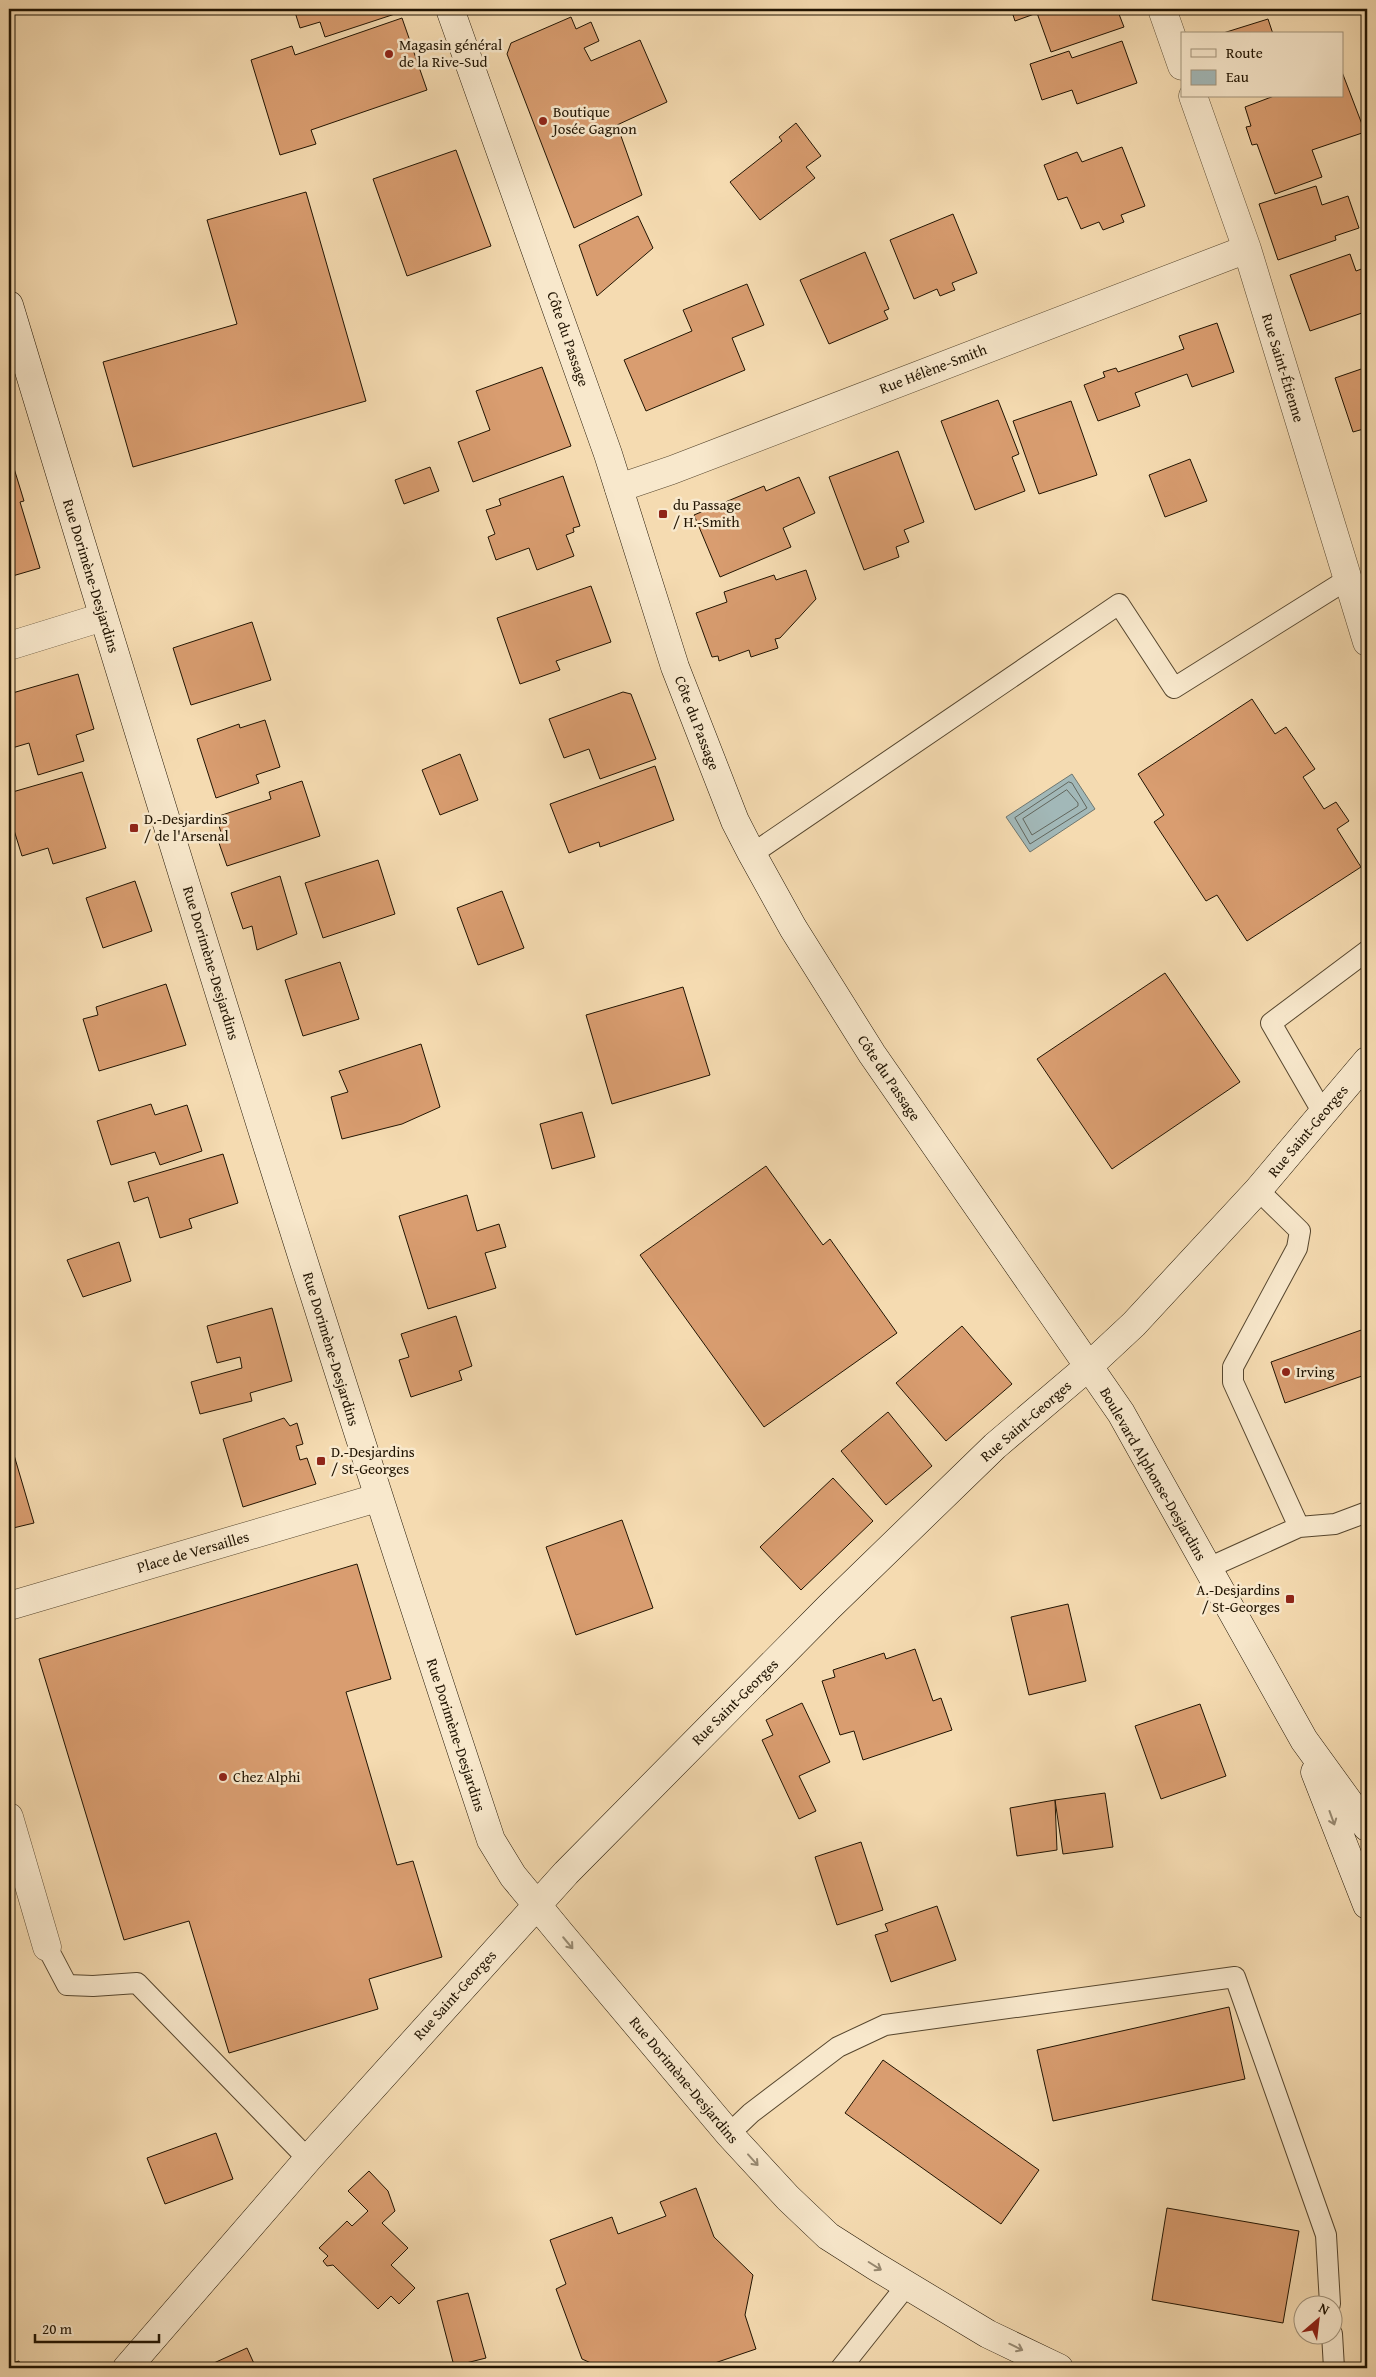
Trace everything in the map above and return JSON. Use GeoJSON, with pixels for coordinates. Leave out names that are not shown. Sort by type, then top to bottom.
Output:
{"type":"FeatureCollection","features":[{"type":"Feature","properties":{"kind":"main road","name":"Côte du Passage"},"geometry":{"type":"LineString","coordinates":[[450,9],[619,488],[675,667],[735,821],[793,928],[872,1054],[1089,1366]]}},
{"type":"Feature","properties":{"kind":"main road"},"geometry":{"type":"LineString","coordinates":[[1162,9],[1181,63]]}},
{"type":"Feature","properties":{"kind":"main road","name":"Rue Saint-Étienne"},"geometry":{"type":"LineString","coordinates":[[1194,98],[1247,249],[1367,642]]}},
{"type":"Feature","properties":{"kind":"main road","name":"Rue Hélène-Smith"},"geometry":{"type":"LineString","coordinates":[[619,488],[680,467],[1247,249]]}},
{"type":"Feature","properties":{"kind":"main road","name":"Rue Dorimène-Desjardins"},"geometry":{"type":"LineString","coordinates":[[9,305],[103,617],[377,1498],[491,1840],[513,1876],[729,2134],[788,2198],[828,2236],[988,2334],[1058,2368]]}},
{"type":"Feature","properties":{"kind":"main road"},"geometry":{"type":"LineString","coordinates":[[9,646],[103,617]]}},
{"type":"Feature","properties":{"kind":"main road","name":"Rue Saint-Georges"},"geometry":{"type":"LineString","coordinates":[[127,2368],[308,2159],[566,1873],[829,1607],[995,1446],[1089,1366],[1134,1324],[1258,1190],[1367,1061]]}},
{"type":"Feature","properties":{"kind":"main road","name":"Boulevard Alphonse-Desjardins"},"geometry":{"type":"LineString","coordinates":[[1089,1366],[1121,1413],[1304,1740],[1367,1827]]}},
{"type":"Feature","properties":{"kind":"main road","name":"Place de Versailles"},"geometry":{"type":"LineString","coordinates":[[9,1606],[377,1498]]}},
{"type":"Feature","properties":{"kind":"main road","name":"Boulevard Alphonse-Desjardins"},"geometry":{"type":"LineString","coordinates":[[1304,1740],[1341,1842],[1367,1905]]}},
{"type":"Feature","properties":{"kind":"main road"},"geometry":{"type":"LineString","coordinates":[[9,1817],[47,1947]]}},
{"type":"Feature","properties":{"kind":"lane"},"geometry":{"type":"LineString","coordinates":[[752,854],[1119,604],[1174,688],[1348,579]]}},
{"type":"Feature","properties":{"kind":"lane"},"geometry":{"type":"LineString","coordinates":[[1323,1113],[1271,1023],[1367,951]]}},
{"type":"Feature","properties":{"kind":"lane"},"geometry":{"type":"LineString","coordinates":[[1258,1190],[1300,1231],[1297,1248],[1233,1368],[1233,1382],[1299,1527]]}},
{"type":"Feature","properties":{"kind":"lane"},"geometry":{"type":"LineString","coordinates":[[1208,1568],[1299,1527],[1335,1524],[1367,1512]]}},
{"type":"Feature","properties":{"kind":"lane"},"geometry":{"type":"LineString","coordinates":[[47,1947],[67,1985],[93,1986],[137,1983],[308,2159]]}},
{"type":"Feature","properties":{"kind":"lane"},"geometry":{"type":"LineString","coordinates":[[729,2134],[751,2113],[838,2047],[885,2025],[1235,1977],[1326,2235],[1329,2294]]}},
{"type":"Feature","properties":{"kind":"lane"},"geometry":{"type":"LineString","coordinates":[[841,2368],[907,2285]]}},
{"type":"Feature","properties":{"kind":"lane"},"geometry":{"type":"LineString","coordinates":[[1333,2344],[1334,2368]]}},
{"type":"Feature","properties":{"kind":"water"},"geometry":{"type":"Polygon","coordinates":[[[1072,774],[1095,809],[1030,852],[1006,817],[1072,774]]]}},
{"type":"Feature","properties":{"kind":"building"},"geometry":{"type":"Polygon","coordinates":[[[294,9],[403,9],[404,11],[325,37],[320,22],[300,28],[294,9]]]}},
{"type":"Feature","properties":{"kind":"building"},"geometry":{"type":"Polygon","coordinates":[[[1011,9],[1117,9],[1124,27],[1051,52],[1037,13],[1015,21],[1011,9]]]}},
{"type":"Feature","properties":{"kind":"building"},"geometry":{"type":"Polygon","coordinates":[[[571,17],[576,29],[591,22],[599,41],[584,48],[591,61],[640,40],[667,102],[617,125],[642,195],[574,228],[507,54],[511,43],[571,17]]]}},
{"type":"Feature","properties":{"kind":"building"},"geometry":{"type":"Polygon","coordinates":[[[402,18],[427,90],[311,130],[316,144],[280,155],[251,60],[292,46],[295,55],[402,18]]]}},
{"type":"Feature","properties":{"kind":"building"},"geometry":{"type":"Polygon","coordinates":[[[1268,19],[1272,32],[1226,32],[1268,19]]]}},
{"type":"Feature","properties":{"kind":"building"},"geometry":{"type":"Polygon","coordinates":[[[1122,41],[1137,83],[1077,104],[1072,90],[1042,100],[1030,64],[1069,51],[1072,58],[1122,41]]]}},
{"type":"Feature","properties":{"kind":"building"},"geometry":{"type":"Polygon","coordinates":[[[1344,77],[1365,132],[1312,150],[1322,177],[1275,194],[1257,144],[1252,145],[1246,127],[1251,126],[1245,107],[1269,98],[1344,98],[1344,77]]]}},
{"type":"Feature","properties":{"kind":"building"},"geometry":{"type":"Polygon","coordinates":[[[796,123],[821,156],[806,167],[815,178],[760,220],[730,182],[782,141],[779,137],[796,123]]]}},
{"type":"Feature","properties":{"kind":"building"},"geometry":{"type":"Polygon","coordinates":[[[1122,147],[1145,206],[1121,215],[1124,222],[1103,230],[1099,222],[1081,229],[1067,197],[1058,200],[1044,165],[1077,152],[1082,162],[1122,147]]]}},
{"type":"Feature","properties":{"kind":"building"},"geometry":{"type":"Polygon","coordinates":[[[456,150],[491,246],[407,276],[373,179],[456,150]]]}},
{"type":"Feature","properties":{"kind":"building"},"geometry":{"type":"Polygon","coordinates":[[[1316,186],[1322,205],[1348,196],[1359,228],[1335,236],[1336,240],[1278,260],[1259,204],[1316,186]]]}},
{"type":"Feature","properties":{"kind":"building"},"geometry":{"type":"Polygon","coordinates":[[[306,192],[366,401],[133,467],[103,362],[237,324],[207,220],[306,192]]]}},
{"type":"Feature","properties":{"kind":"building"},"geometry":{"type":"Polygon","coordinates":[[[953,214],[977,273],[952,283],[955,290],[940,296],[937,289],[914,299],[890,240],[953,214]]]}},
{"type":"Feature","properties":{"kind":"building"},"geometry":{"type":"Polygon","coordinates":[[[638,216],[653,248],[597,296],[579,245],[638,216]]]}},
{"type":"Feature","properties":{"kind":"building"},"geometry":{"type":"Polygon","coordinates":[[[865,252],[889,309],[884,311],[888,319],[829,344],[800,280],[865,252]]]}},
{"type":"Feature","properties":{"kind":"building"},"geometry":{"type":"Polygon","coordinates":[[[1350,254],[1356,271],[1367,267],[1367,322],[1365,323],[1362,313],[1310,331],[1290,275],[1350,254]]]}},
{"type":"Feature","properties":{"kind":"building"},"geometry":{"type":"Polygon","coordinates":[[[747,284],[764,325],[732,338],[745,370],[646,411],[624,360],[692,331],[683,310],[747,284]]]}},
{"type":"Feature","properties":{"kind":"building"},"geometry":{"type":"Polygon","coordinates":[[[1217,323],[1234,372],[1192,387],[1187,374],[1135,393],[1140,406],[1098,421],[1084,385],[1105,377],[1103,372],[1116,368],[1118,372],[1184,349],[1179,336],[1217,323]]]}},
{"type":"Feature","properties":{"kind":"building"},"geometry":{"type":"Polygon","coordinates":[[[542,367],[571,446],[473,482],[458,442],[490,430],[476,391],[542,367]]]}},
{"type":"Feature","properties":{"kind":"building"},"geometry":{"type":"Polygon","coordinates":[[[1367,367],[1367,428],[1353,432],[1335,378],[1367,367]]]}},
{"type":"Feature","properties":{"kind":"building"},"geometry":{"type":"Polygon","coordinates":[[[998,400],[1019,454],[1012,457],[1025,491],[975,510],[941,421],[998,400]]]}},
{"type":"Feature","properties":{"kind":"building"},"geometry":{"type":"Polygon","coordinates":[[[1071,401],[1097,475],[1039,494],[1013,421],[1071,401]]]}},
{"type":"Feature","properties":{"kind":"building"},"geometry":{"type":"Polygon","coordinates":[[[898,451],[924,522],[904,530],[909,542],[896,547],[899,557],[864,570],[829,477],[898,451]]]}},
{"type":"Feature","properties":{"kind":"building"},"geometry":{"type":"Polygon","coordinates":[[[9,452],[24,501],[20,502],[40,568],[9,577],[9,452]]]}},
{"type":"Feature","properties":{"kind":"building"},"geometry":{"type":"Polygon","coordinates":[[[1190,459],[1207,501],[1165,517],[1149,475],[1190,459]]]}},
{"type":"Feature","properties":{"kind":"building"},"geometry":{"type":"Polygon","coordinates":[[[430,467],[439,491],[404,504],[395,480],[430,467]]]}},
{"type":"Feature","properties":{"kind":"building"},"geometry":{"type":"Polygon","coordinates":[[[563,476],[580,526],[573,528],[574,532],[566,535],[574,556],[537,570],[529,548],[496,560],[488,537],[495,534],[486,510],[501,505],[499,499],[563,476]]]}},
{"type":"Feature","properties":{"kind":"building"},"geometry":{"type":"Polygon","coordinates":[[[799,477],[815,513],[783,528],[791,547],[720,577],[694,515],[764,486],[766,491],[799,477]]]}},
{"type":"Feature","properties":{"kind":"building"},"geometry":{"type":"Polygon","coordinates":[[[806,570],[816,599],[780,638],[775,639],[778,648],[751,657],[749,650],[719,661],[718,656],[712,657],[696,613],[727,602],[724,592],[774,575],[776,580],[806,570]]]}},
{"type":"Feature","properties":{"kind":"building"},"geometry":{"type":"Polygon","coordinates":[[[591,586],[611,642],[556,661],[560,670],[520,684],[497,618],[591,586]]]}},
{"type":"Feature","properties":{"kind":"building"},"geometry":{"type":"Polygon","coordinates":[[[252,622],[271,680],[191,705],[173,648],[252,622]]]}},
{"type":"Feature","properties":{"kind":"building"},"geometry":{"type":"Polygon","coordinates":[[[78,674],[94,729],[76,735],[84,761],[38,775],[29,743],[12,748],[9,738],[9,694],[78,674]]]}},
{"type":"Feature","properties":{"kind":"building"},"geometry":{"type":"Polygon","coordinates":[[[623,692],[631,694],[656,759],[600,779],[589,749],[564,758],[549,719],[623,692]]]}},
{"type":"Feature","properties":{"kind":"building"},"geometry":{"type":"Polygon","coordinates":[[[1252,699],[1275,734],[1286,727],[1315,769],[1303,777],[1324,809],[1336,802],[1349,821],[1337,829],[1361,867],[1247,941],[1217,895],[1206,901],[1154,822],[1164,815],[1138,774],[1252,699]]]}},
{"type":"Feature","properties":{"kind":"building"},"geometry":{"type":"Polygon","coordinates":[[[265,720],[280,767],[256,775],[259,783],[216,798],[197,739],[239,724],[240,728],[265,720]]]}},
{"type":"Feature","properties":{"kind":"building"},"geometry":{"type":"Polygon","coordinates":[[[460,754],[478,800],[440,815],[422,770],[460,754]]]}},
{"type":"Feature","properties":{"kind":"building"},"geometry":{"type":"Polygon","coordinates":[[[655,766],[674,820],[600,847],[599,842],[569,853],[550,804],[655,766]]]}},
{"type":"Feature","properties":{"kind":"building"},"geometry":{"type":"Polygon","coordinates":[[[82,772],[106,848],[53,864],[48,848],[22,856],[9,814],[9,793],[82,772]]]}},
{"type":"Feature","properties":{"kind":"building"},"geometry":{"type":"Polygon","coordinates":[[[302,781],[320,836],[227,866],[219,843],[224,841],[216,817],[271,799],[269,792],[302,781]]]}},
{"type":"Feature","properties":{"kind":"building"},"geometry":{"type":"Polygon","coordinates":[[[378,860],[395,914],[323,938],[305,883],[378,860]]]}},
{"type":"Feature","properties":{"kind":"building"},"geometry":{"type":"Polygon","coordinates":[[[280,876],[297,934],[257,950],[252,926],[243,929],[231,893],[280,876]]]}},
{"type":"Feature","properties":{"kind":"building"},"geometry":{"type":"Polygon","coordinates":[[[135,881],[152,931],[103,948],[86,898],[135,881]]]}},
{"type":"Feature","properties":{"kind":"building"},"geometry":{"type":"Polygon","coordinates":[[[502,891],[524,948],[478,965],[457,908],[502,891]]]}},
{"type":"Feature","properties":{"kind":"building"},"geometry":{"type":"Polygon","coordinates":[[[340,962],[359,1019],[303,1036],[285,980],[340,962]]]}},
{"type":"Feature","properties":{"kind":"building"},"geometry":{"type":"Polygon","coordinates":[[[1165,973],[1240,1082],[1112,1169],[1037,1059],[1165,973]]]}},
{"type":"Feature","properties":{"kind":"building"},"geometry":{"type":"Polygon","coordinates":[[[166,984],[186,1045],[99,1071],[83,1019],[98,1015],[96,1007],[166,984]]]}},
{"type":"Feature","properties":{"kind":"building"},"geometry":{"type":"Polygon","coordinates":[[[683,987],[710,1075],[612,1104],[586,1015],[683,987]]]}},
{"type":"Feature","properties":{"kind":"building"},"geometry":{"type":"Polygon","coordinates":[[[421,1044],[440,1107],[402,1124],[342,1139],[331,1097],[348,1092],[339,1071],[421,1044]]]}},
{"type":"Feature","properties":{"kind":"building"},"geometry":{"type":"Polygon","coordinates":[[[151,1104],[155,1115],[187,1105],[202,1151],[160,1165],[155,1152],[111,1165],[97,1121],[151,1104]]]}},
{"type":"Feature","properties":{"kind":"building"},"geometry":{"type":"Polygon","coordinates":[[[582,1112],[595,1157],[552,1169],[540,1124],[582,1112]]]}},
{"type":"Feature","properties":{"kind":"building"},"geometry":{"type":"Polygon","coordinates":[[[223,1154],[238,1203],[189,1219],[192,1228],[160,1238],[148,1197],[134,1202],[128,1182],[223,1154]]]}},
{"type":"Feature","properties":{"kind":"building"},"geometry":{"type":"Polygon","coordinates":[[[766,1166],[823,1245],[830,1239],[897,1333],[764,1427],[640,1255],[766,1166]]]}},
{"type":"Feature","properties":{"kind":"building"},"geometry":{"type":"Polygon","coordinates":[[[467,1195],[477,1231],[499,1224],[506,1247],[485,1253],[496,1288],[428,1309],[399,1216],[467,1195]]]}},
{"type":"Feature","properties":{"kind":"building"},"geometry":{"type":"Polygon","coordinates":[[[119,1242],[131,1281],[83,1297],[67,1260],[119,1242]]]}},
{"type":"Feature","properties":{"kind":"building"},"geometry":{"type":"Polygon","coordinates":[[[272,1308],[292,1381],[250,1393],[252,1401],[200,1414],[191,1382],[242,1368],[240,1357],[217,1363],[207,1326],[272,1308]]]}},
{"type":"Feature","properties":{"kind":"building"},"geometry":{"type":"Polygon","coordinates":[[[456,1316],[472,1366],[459,1371],[462,1380],[411,1397],[399,1360],[409,1357],[401,1334],[456,1316]]]}},
{"type":"Feature","properties":{"kind":"building"},"geometry":{"type":"Polygon","coordinates":[[[962,1326],[1012,1384],[946,1441],[896,1383],[962,1326]]]}},
{"type":"Feature","properties":{"kind":"building"},"geometry":{"type":"Polygon","coordinates":[[[1367,1328],[1367,1392],[1362,1376],[1285,1403],[1271,1362],[1367,1328]]]}},
{"type":"Feature","properties":{"kind":"building"},"geometry":{"type":"Polygon","coordinates":[[[888,1412],[932,1466],[886,1505],[841,1451],[888,1412]]]}},
{"type":"Feature","properties":{"kind":"building"},"geometry":{"type":"Polygon","coordinates":[[[284,1418],[290,1426],[297,1423],[303,1444],[296,1446],[300,1460],[307,1458],[316,1484],[243,1507],[223,1439],[284,1418]]]}},
{"type":"Feature","properties":{"kind":"building"},"geometry":{"type":"Polygon","coordinates":[[[9,1438],[34,1523],[9,1529],[9,1438]]]}},
{"type":"Feature","properties":{"kind":"building"},"geometry":{"type":"Polygon","coordinates":[[[833,1478],[873,1521],[801,1590],[760,1547],[833,1478]]]}},
{"type":"Feature","properties":{"kind":"building"},"geometry":{"type":"Polygon","coordinates":[[[622,1520],[653,1608],[576,1635],[546,1547],[622,1520]]]}},
{"type":"Feature","properties":{"kind":"building","name":"Chez Alphi"},"geometry":{"type":"Polygon","coordinates":[[[357,1564],[391,1679],[346,1692],[397,1865],[413,1861],[442,1957],[369,1979],[378,2009],[229,2053],[189,1921],[124,1940],[39,1659],[357,1564]]]}},
{"type":"Feature","properties":{"kind":"building"},"geometry":{"type":"Polygon","coordinates":[[[1068,1604],[1086,1681],[1029,1695],[1011,1617],[1068,1604]]]}},
{"type":"Feature","properties":{"kind":"building"},"geometry":{"type":"Polygon","coordinates":[[[915,1649],[933,1701],[941,1698],[952,1730],[863,1760],[854,1731],[840,1735],[822,1681],[835,1677],[833,1670],[884,1653],[886,1659],[915,1649]]]}},
{"type":"Feature","properties":{"kind":"building"},"geometry":{"type":"Polygon","coordinates":[[[802,1703],[830,1762],[799,1776],[816,1811],[799,1819],[762,1740],[773,1735],[766,1720],[802,1703]]]}},
{"type":"Feature","properties":{"kind":"building"},"geometry":{"type":"Polygon","coordinates":[[[1200,1704],[1226,1776],[1161,1799],[1135,1726],[1200,1704]]]}},
{"type":"Feature","properties":{"kind":"building"},"geometry":{"type":"Polygon","coordinates":[[[1105,1793],[1113,1847],[1063,1854],[1055,1800],[1105,1793]]]}},
{"type":"Feature","properties":{"kind":"building"},"geometry":{"type":"Polygon","coordinates":[[[1055,1800],[1057,1850],[1017,1856],[1010,1808],[1055,1800]]]}},
{"type":"Feature","properties":{"kind":"building"},"geometry":{"type":"Polygon","coordinates":[[[861,1842],[883,1910],[837,1925],[815,1857],[861,1842]]]}},
{"type":"Feature","properties":{"kind":"building"},"geometry":{"type":"Polygon","coordinates":[[[937,1906],[956,1960],[891,1982],[875,1935],[888,1931],[885,1924],[937,1906]]]}},
{"type":"Feature","properties":{"kind":"building"},"geometry":{"type":"Polygon","coordinates":[[[1229,2007],[1245,2079],[1053,2121],[1037,2050],[1229,2007]]]}},
{"type":"Feature","properties":{"kind":"building"},"geometry":{"type":"Polygon","coordinates":[[[883,2060],[1039,2170],[1001,2224],[845,2113],[883,2060]]]}},
{"type":"Feature","properties":{"kind":"building"},"geometry":{"type":"Polygon","coordinates":[[[216,2133],[233,2179],[165,2204],[147,2158],[216,2133]]]}},
{"type":"Feature","properties":{"kind":"building"},"geometry":{"type":"Polygon","coordinates":[[[369,2171],[388,2191],[395,2211],[382,2223],[408,2248],[391,2265],[415,2288],[399,2304],[391,2296],[378,2309],[333,2265],[327,2266],[323,2261],[328,2256],[319,2248],[347,2221],[352,2226],[368,2211],[348,2191],[369,2171]]]}},
{"type":"Feature","properties":{"kind":"building"},"geometry":{"type":"Polygon","coordinates":[[[696,2188],[714,2237],[753,2275],[745,2315],[756,2349],[700,2368],[593,2368],[591,2363],[582,2359],[556,2289],[566,2284],[550,2240],[612,2217],[618,2234],[666,2216],[660,2202],[696,2188]]]}},
{"type":"Feature","properties":{"kind":"building"},"geometry":{"type":"Polygon","coordinates":[[[1167,2208],[1299,2231],[1283,2323],[1152,2300],[1167,2208]]]}},
{"type":"Feature","properties":{"kind":"building"},"geometry":{"type":"Polygon","coordinates":[[[468,2293],[486,2358],[454,2366],[437,2301],[468,2293]]]}},
{"type":"Feature","properties":{"kind":"building"},"geometry":{"type":"Polygon","coordinates":[[[247,2348],[256,2368],[205,2367],[247,2348]]]}},
{"type":"Feature","properties":{"kind":"building"},"geometry":{"type":"Polygon","coordinates":[[[19,2361],[21,2368],[9,2368],[9,2364],[19,2361]]]}},
{"type":"Feature","properties":{"kind":"place","name":"Magasin général de la Rive-Sud"},"geometry":{"type":"Point","coordinates":[389,54]}},
{"type":"Feature","properties":{"kind":"place","name":"Boutique Josée Gagnon"},"geometry":{"type":"Point","coordinates":[543,121]}},
{"type":"Feature","properties":{"kind":"place","name":"du Passage / H.-Smith"},"geometry":{"type":"Point","coordinates":[663,514]}},
{"type":"Feature","properties":{"kind":"place","name":"D.-Desjardins / de l'Arsenal"},"geometry":{"type":"Point","coordinates":[134,828]}},
{"type":"Feature","properties":{"kind":"place","name":"Irving"},"geometry":{"type":"Point","coordinates":[1286,1372]}},
{"type":"Feature","properties":{"kind":"place","name":"D.-Desjardins / St-Georges"},"geometry":{"type":"Point","coordinates":[321,1461]}},
{"type":"Feature","properties":{"kind":"place","name":"A.-Desjardins / St-Georges"},"geometry":{"type":"Point","coordinates":[1290,1599]}},
{"type":"Feature","properties":{"kind":"place","name":"Chez Alphi"},"geometry":{"type":"Point","coordinates":[223,1777]}}]}
